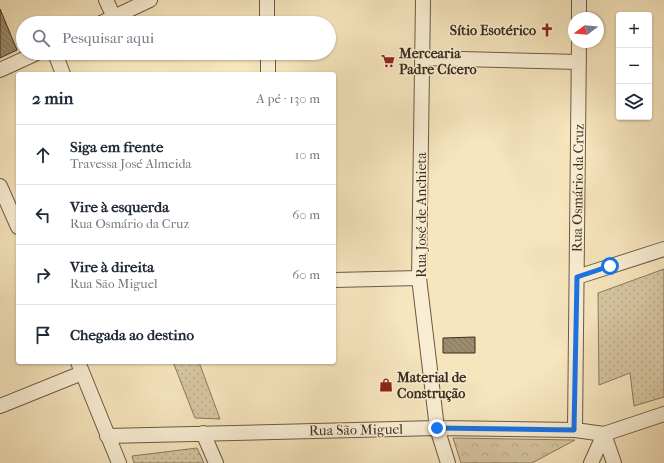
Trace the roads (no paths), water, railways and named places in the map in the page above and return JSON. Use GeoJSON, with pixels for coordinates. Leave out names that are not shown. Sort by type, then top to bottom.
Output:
{"type":"FeatureCollection","features":[{"type":"Feature","properties":{"kind":"street"},"geometry":{"type":"LineString","coordinates":[[106,0],[114,16]]}},
{"type":"Feature","properties":{"kind":"street"},"geometry":{"type":"LineString","coordinates":[[116,16],[150,0]]}},
{"type":"Feature","properties":{"kind":"street"},"geometry":{"type":"LineString","coordinates":[[267,0],[267,16]]}},
{"type":"Feature","properties":{"kind":"street","name":"Rua José de Anchieta"},"geometry":{"type":"LineString","coordinates":[[423,0],[419,278],[437,428],[448,463]]}},
{"type":"Feature","properties":{"kind":"street"},"geometry":{"type":"LineString","coordinates":[[579,0],[579,12]]}},
{"type":"Feature","properties":{"kind":"street","name":"Rua Osmário da Cruz"},"geometry":{"type":"LineString","coordinates":[[574,430],[579,48]]}},
{"type":"Feature","properties":{"kind":"street"},"geometry":{"type":"LineString","coordinates":[[422,58],[579,62]]}},
{"type":"Feature","properties":{"kind":"street"},"geometry":{"type":"LineString","coordinates":[[0,70],[22,60]]}},
{"type":"Feature","properties":{"kind":"street"},"geometry":{"type":"LineString","coordinates":[[58,60],[62,72]]}},
{"type":"Feature","properties":{"kind":"street"},"geometry":{"type":"LineString","coordinates":[[268,60],[268,72]]}},
{"type":"Feature","properties":{"kind":"street"},"geometry":{"type":"LineString","coordinates":[[0,186],[16,222]]}},
{"type":"Feature","properties":{"kind":"street"},"geometry":{"type":"LineString","coordinates":[[577,277],[664,249]]}},
{"type":"Feature","properties":{"kind":"street"},"geometry":{"type":"LineString","coordinates":[[336,280],[419,278]]}},
{"type":"Feature","properties":{"kind":"street"},"geometry":{"type":"LineString","coordinates":[[0,406],[80,367],[119,463]]}},
{"type":"Feature","properties":{"kind":"street"},"geometry":{"type":"LineString","coordinates":[[591,463],[604,434],[664,414]]}},
{"type":"Feature","properties":{"kind":"street","name":"Rua São Miguel"},"geometry":{"type":"LineString","coordinates":[[107,436],[437,428],[574,430],[604,434]]}},
{"type":"Feature","properties":{"kind":"street"},"geometry":{"type":"LineString","coordinates":[[203,433],[216,463]]}},
{"type":"Feature","properties":{"kind":"street"},"geometry":{"type":"LineString","coordinates":[[604,434],[614,463]]}},
{"type":"Feature","properties":{"kind":"place","name":"Sítio Esotérico"},"geometry":{"type":"Point","coordinates":[547,30]}},
{"type":"Feature","properties":{"kind":"place","name":"Mercearia Padre Cícero"},"geometry":{"type":"Point","coordinates":[388,61]}},
{"type":"Feature","properties":{"kind":"place","name":"Material de Construção"},"geometry":{"type":"Point","coordinates":[386,385]}}]}
